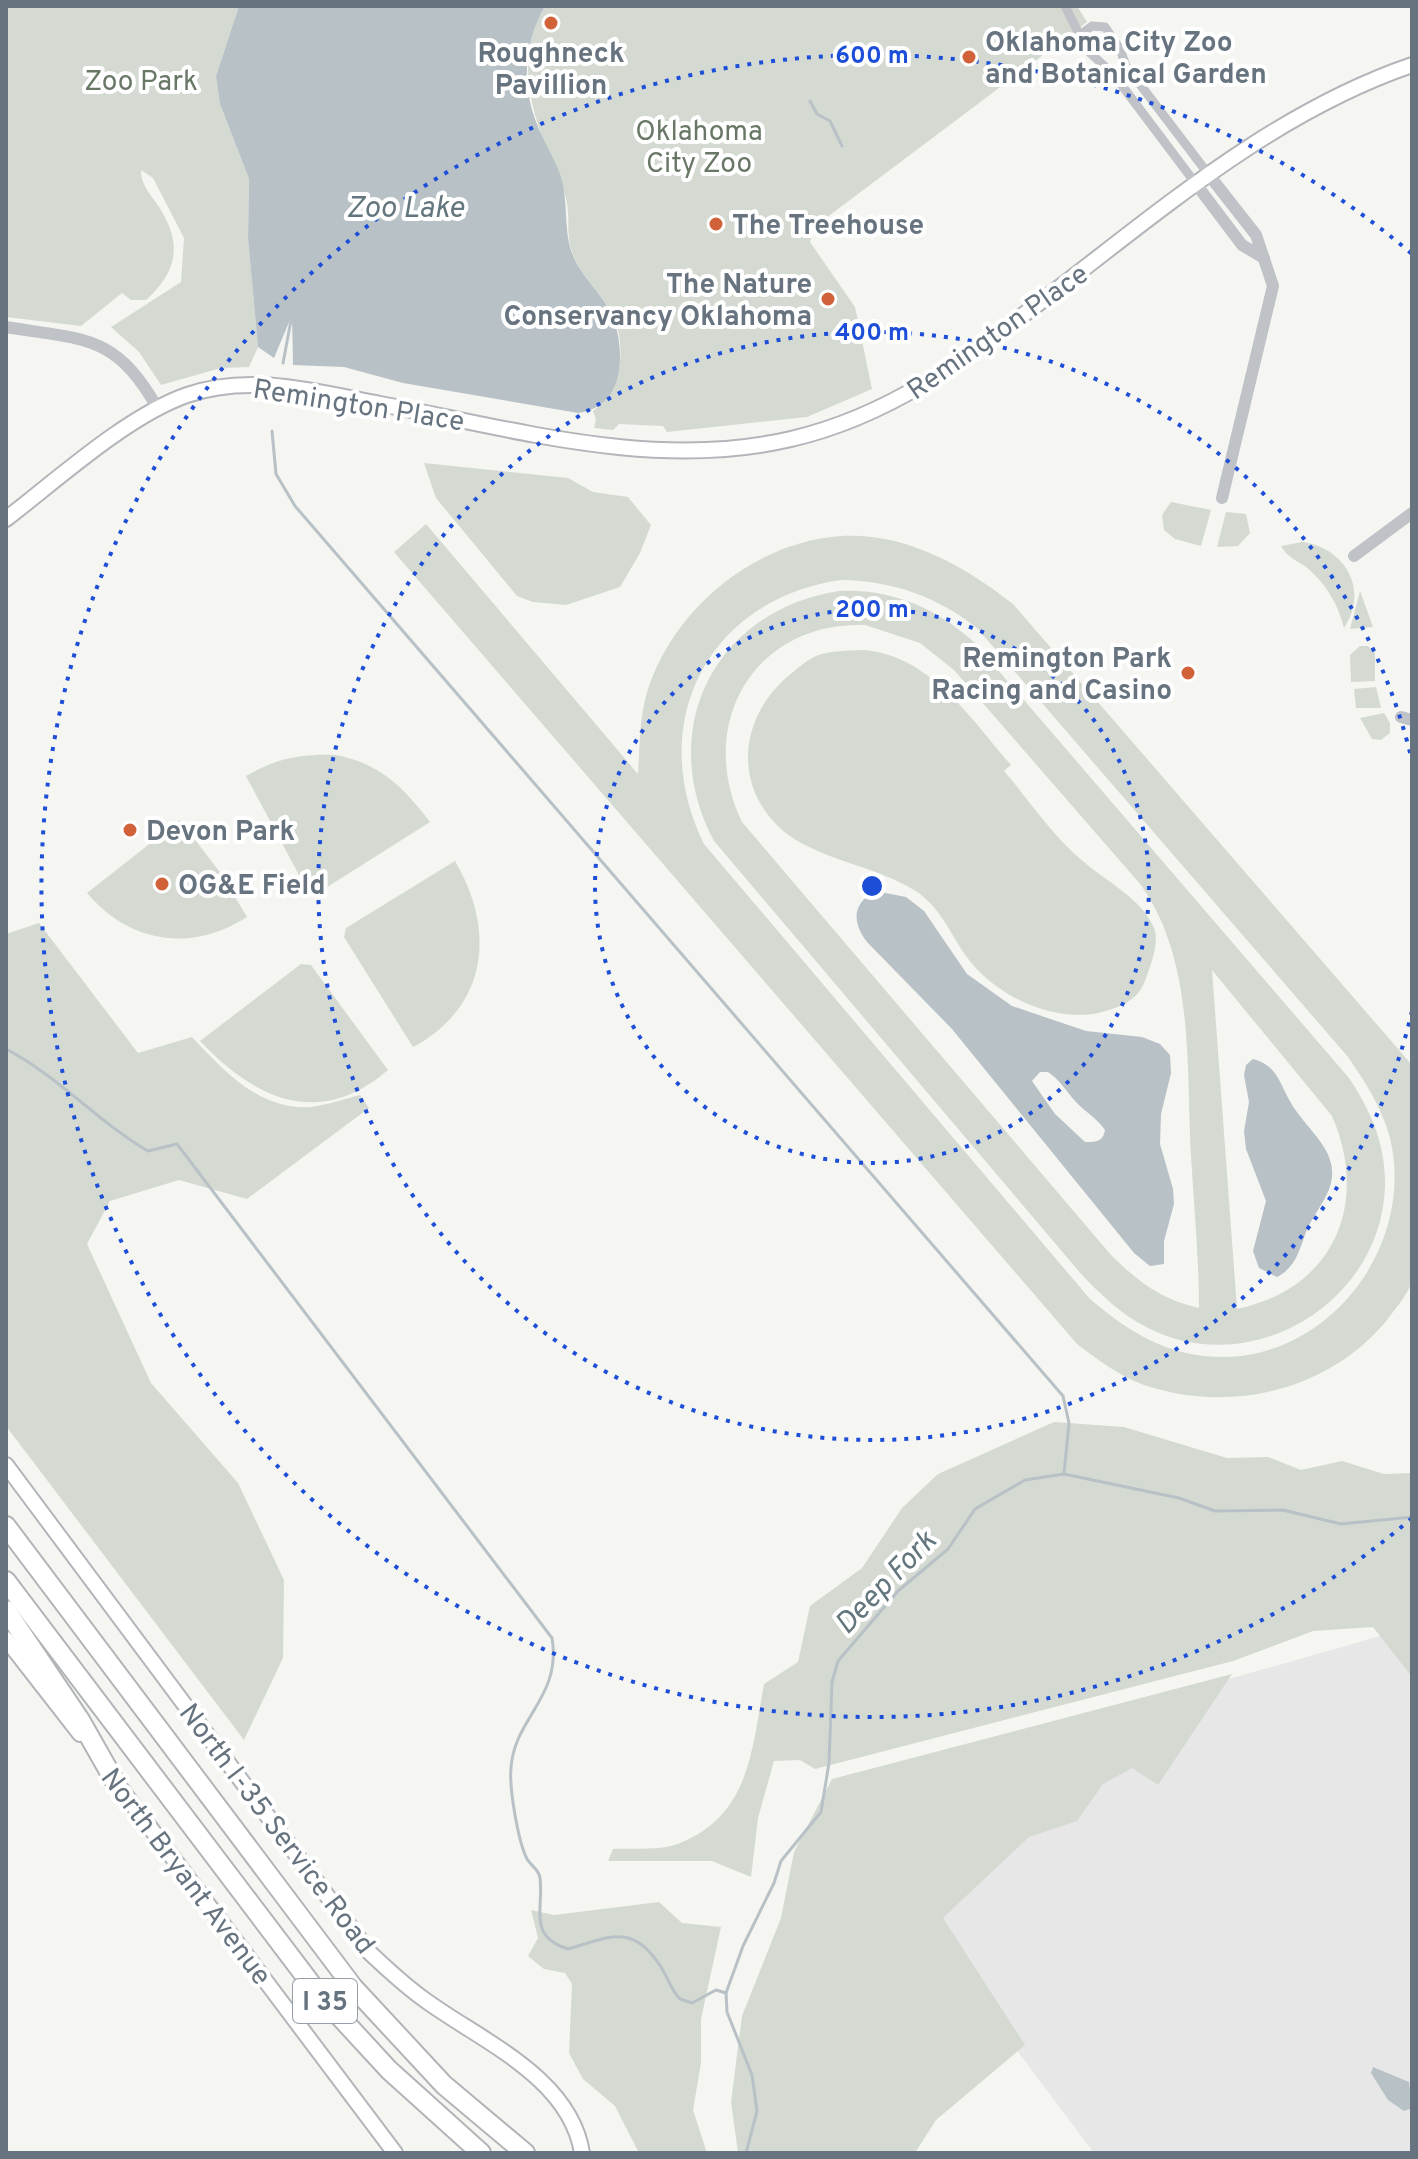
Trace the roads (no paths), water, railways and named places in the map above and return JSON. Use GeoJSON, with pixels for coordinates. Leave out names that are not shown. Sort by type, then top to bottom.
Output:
{"type":"FeatureCollection","features":[{"type":"Feature","properties":{"kind":"highway","name":"I 35"},"geometry":{"type":"LineString","coordinates":[[6,1526],[353,1987],[444,2085],[524,2152]]}},
{"type":"Feature","properties":{"kind":"highway","name":"I 35"},"geometry":{"type":"LineString","coordinates":[[6,1581],[318,1993],[389,2070],[481,2153]]}},
{"type":"Feature","properties":{"kind":"highway"},"geometry":{"type":"LineString","coordinates":[[6,1610],[80,1720],[114,1780]]}},
{"type":"Feature","properties":{"kind":"main road","name":"Remington Place"},"geometry":{"type":"LineString","coordinates":[[6,519],[158,409],[200,391],[264,385],[634,449],[723,450],[789,440],[867,415],[933,381],[1209,175],[1324,103],[1412,65]]}},
{"type":"Feature","properties":{"kind":"main road","name":"North I-35 Service Road"},"geometry":{"type":"LineString","coordinates":[[6,1465],[369,1952],[422,1998],[549,2088],[570,2115],[582,2153]]}},
{"type":"Feature","properties":{"kind":"main road","name":"North Bryant Avenue"},"geometry":{"type":"LineString","coordinates":[[6,1639],[395,2153]]}},
{"type":"Feature","properties":{"kind":"street"},"geometry":{"type":"LineString","coordinates":[[1065,6],[1087,50],[1114,75],[1242,245],[1264,258]]}},
{"type":"Feature","properties":{"kind":"street"},"geometry":{"type":"LineString","coordinates":[[1080,35],[1092,26],[1105,27],[1120,49],[1126,66],[1256,235],[1272,277],[1273,297],[1222,498]]}},
{"type":"Feature","properties":{"kind":"street"},"geometry":{"type":"LineString","coordinates":[[6,327],[95,342],[115,352],[134,369],[158,409]]}},
{"type":"Feature","properties":{"kind":"street"},"geometry":{"type":"LineString","coordinates":[[1354,556],[1412,513]]}},
{"type":"Feature","properties":{"kind":"water","name":"Zoo Lake"},"geometry":{"type":"Polygon","coordinates":[[[239,6],[545,6],[529,49],[529,94],[537,124],[563,184],[572,253],[610,311],[618,334],[620,364],[612,391],[604,401],[593,409],[578,413],[403,383],[344,367],[293,365],[292,315],[274,358],[258,347],[248,238],[249,179],[220,104],[216,76],[239,6]]]}},
{"type":"Feature","properties":{"kind":"water"},"geometry":{"type":"Polygon","coordinates":[[[875,891],[906,897],[924,911],[967,974],[1012,1006],[1086,1031],[1142,1037],[1160,1044],[1170,1055],[1171,1073],[1161,1114],[1160,1144],[1173,1189],[1174,1204],[1164,1241],[1164,1264],[1150,1266],[1134,1253],[952,1029],[867,942],[859,927],[857,914],[867,896],[875,891]],[[1040,1072],[1032,1081],[1055,1114],[1085,1142],[1101,1139],[1105,1130],[1102,1126],[1048,1072],[1040,1072]]]}},
{"type":"Feature","properties":{"kind":"water"},"geometry":{"type":"Polygon","coordinates":[[[1253,1059],[1268,1066],[1277,1076],[1298,1114],[1322,1145],[1332,1167],[1327,1194],[1308,1227],[1296,1258],[1277,1277],[1259,1268],[1253,1251],[1266,1201],[1246,1149],[1244,1131],[1249,1102],[1244,1075],[1246,1065],[1253,1059]]]}},
{"type":"Feature","properties":{"kind":"water"},"geometry":{"type":"Polygon","coordinates":[[[1373,2067],[1409,2082],[1412,2108],[1404,2111],[1388,2100],[1371,2073],[1373,2067]]]}},
{"type":"Feature","properties":{"kind":"waterway"},"geometry":{"type":"LineString","coordinates":[[810,101],[817,114],[830,121],[842,146]]}},
{"type":"Feature","properties":{"kind":"waterway"},"geometry":{"type":"LineString","coordinates":[[283,363],[292,315]]}},
{"type":"Feature","properties":{"kind":"waterway"},"geometry":{"type":"LineString","coordinates":[[272,431],[276,474],[295,506],[1063,1396],[1069,1423],[1064,1474]]}},
{"type":"Feature","properties":{"kind":"waterway"},"geometry":{"type":"LineString","coordinates":[[6,1049],[43,1072],[112,1127],[148,1151],[177,1144],[552,1638],[550,1676],[520,1735],[511,1768],[520,1840],[527,1859],[539,1875],[540,1920],[547,1937],[568,1949],[607,1938],[629,1938],[650,1953],[680,1999],[692,2003],[716,1990],[726,1993]]}},
{"type":"Feature","properties":{"kind":"waterway","name":"Deep Fork"},"geometry":{"type":"LineString","coordinates":[[746,2153],[757,2111],[752,2075],[727,2012],[726,1993],[781,1861],[821,1812],[829,1763],[832,1682],[838,1661],[898,1591],[948,1549],[975,1509],[1025,1480],[1064,1474],[1179,1498],[1215,1511],[1283,1510],[1341,1524],[1412,1517]]}},
{"type":"Feature","properties":{"kind":"place","name":"Roughneck Pavillion"},"geometry":{"type":"Point","coordinates":[551,23]}},
{"type":"Feature","properties":{"kind":"place","name":"Oklahoma City Zoo and Botanical Garden"},"geometry":{"type":"Point","coordinates":[969,57]}},
{"type":"Feature","properties":{"kind":"place","name":"The Treehouse"},"geometry":{"type":"Point","coordinates":[716,224]}},
{"type":"Feature","properties":{"kind":"place","name":"The Nature Conservancy Oklahoma"},"geometry":{"type":"Point","coordinates":[828,299]}},
{"type":"Feature","properties":{"kind":"place","name":"Remington Park Racing and Casino"},"geometry":{"type":"Point","coordinates":[1188,673]}},
{"type":"Feature","properties":{"kind":"place","name":"Devon Park"},"geometry":{"type":"Point","coordinates":[130,830]}},
{"type":"Feature","properties":{"kind":"place","name":"OG&E Field"},"geometry":{"type":"Point","coordinates":[162,884]}},
{"type":"Feature","properties":{"kind":"park label","name":"Zoo Park"},"geometry":{"type":"Point","coordinates":[141,80]}},
{"type":"Feature","properties":{"kind":"park label","name":"Oklahoma City Zoo"},"geometry":{"type":"Point","coordinates":[699,146]}}]}
